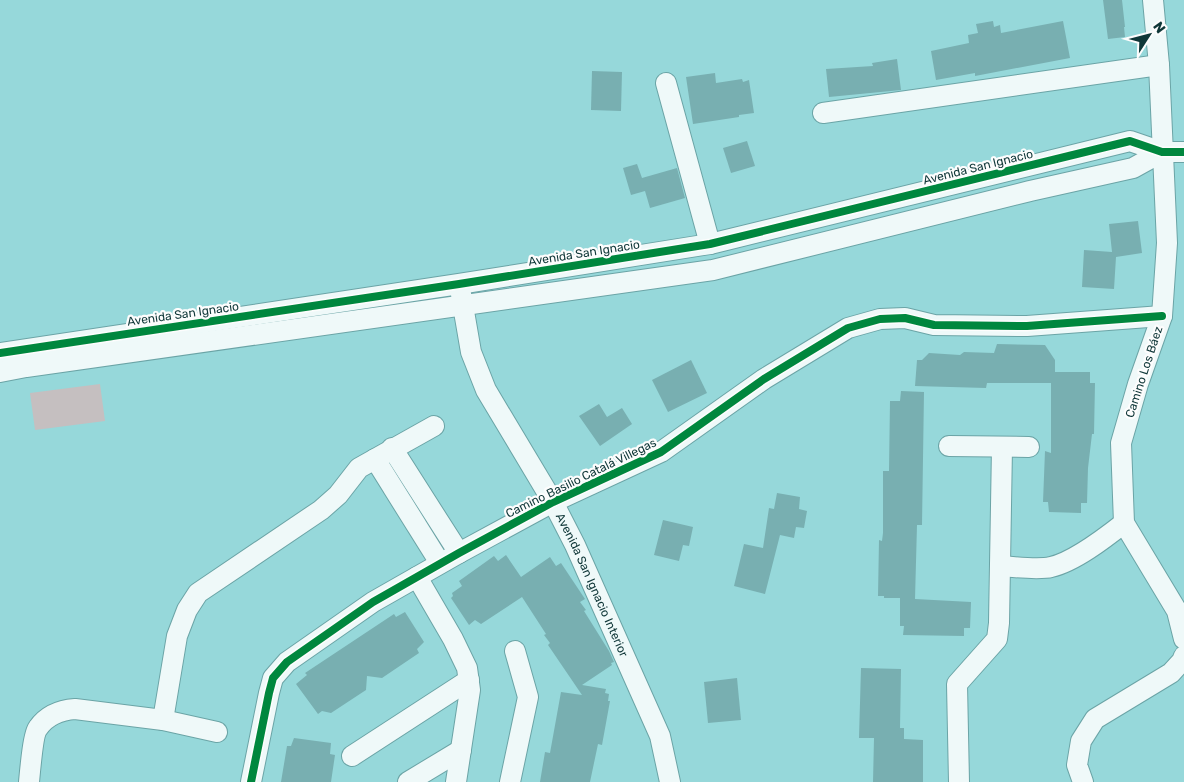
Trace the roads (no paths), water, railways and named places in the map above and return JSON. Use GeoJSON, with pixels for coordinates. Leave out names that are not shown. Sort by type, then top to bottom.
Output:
{"type":"FeatureCollection","features":[{"type":"Feature","properties":{"kind":"street","name":"Camino Los Báez"},"geometry":{"type":"LineString","coordinates":[[1153,0],[1159,65],[1167,243],[1162,316],[1138,384],[1122,443],[1124,524],[1177,611],[1184,639]]}},
{"type":"Feature","properties":{"kind":"street"},"geometry":{"type":"LineString","coordinates":[[824,113],[1159,65]]}},
{"type":"Feature","properties":{"kind":"street"},"geometry":{"type":"LineString","coordinates":[[666,83],[710,244]]}},
{"type":"Feature","properties":{"kind":"street","name":"Avenida San Ignacio"},"geometry":{"type":"LineString","coordinates":[[0,353],[710,244],[1130,141],[1162,152]]}},
{"type":"Feature","properties":{"kind":"street"},"geometry":{"type":"LineString","coordinates":[[0,372],[714,270],[1030,191],[1133,168],[1162,152],[1184,152]]}},
{"type":"Feature","properties":{"kind":"street","name":"Avenida San Ignacio Interior"},"geometry":{"type":"LineString","coordinates":[[459,284],[471,352],[486,390],[553,502],[575,546],[660,736],[670,782]]}},
{"type":"Feature","properties":{"kind":"street","name":"Camino Basilio Catalá Villegas"},"geometry":{"type":"LineString","coordinates":[[252,782],[273,678],[287,662],[372,602],[459,553],[553,502],[661,452],[764,379],[848,328],[880,319],[905,318],[934,325],[1027,326],[1162,316]]}},
{"type":"Feature","properties":{"kind":"street"},"geometry":{"type":"LineString","coordinates":[[163,720],[177,636],[188,610],[198,593],[321,510],[338,495],[359,468],[434,426]]}},
{"type":"Feature","properties":{"kind":"street"},"geometry":{"type":"LineString","coordinates":[[949,446],[1029,447]]}},
{"type":"Feature","properties":{"kind":"street"},"geometry":{"type":"LineString","coordinates":[[959,782],[957,684],[997,639],[999,623],[1002,447]]}},
{"type":"Feature","properties":{"kind":"street"},"geometry":{"type":"LineString","coordinates":[[392,448],[459,553]]}},
{"type":"Feature","properties":{"kind":"street"},"geometry":{"type":"LineString","coordinates":[[375,459],[440,564]]}},
{"type":"Feature","properties":{"kind":"street"},"geometry":{"type":"LineString","coordinates":[[1000,566],[1050,568],[1069,560],[1097,544],[1124,524]]}},
{"type":"Feature","properties":{"kind":"street"},"geometry":{"type":"LineString","coordinates":[[417,577],[453,639],[467,668],[470,690],[456,782]]}},
{"type":"Feature","properties":{"kind":"street"},"geometry":{"type":"LineString","coordinates":[[510,782],[528,696],[515,650]]}},
{"type":"Feature","properties":{"kind":"street"},"geometry":{"type":"LineString","coordinates":[[1083,782],[1077,765],[1081,741],[1095,719],[1171,673],[1184,656]]}},
{"type":"Feature","properties":{"kind":"street"},"geometry":{"type":"LineString","coordinates":[[352,756],[469,680]]}},
{"type":"Feature","properties":{"kind":"street"},"geometry":{"type":"LineString","coordinates":[[29,782],[37,728],[61,710],[75,709],[163,720],[217,732]]}},
{"type":"Feature","properties":{"kind":"street"},"geometry":{"type":"LineString","coordinates":[[408,782],[461,750]]}}]}
